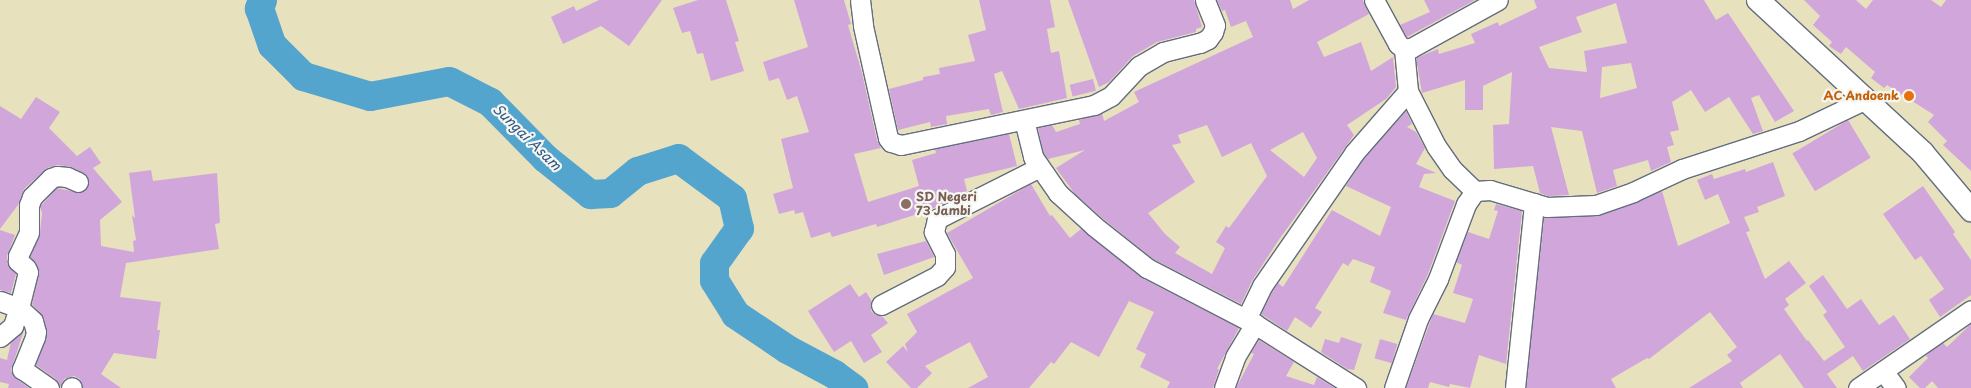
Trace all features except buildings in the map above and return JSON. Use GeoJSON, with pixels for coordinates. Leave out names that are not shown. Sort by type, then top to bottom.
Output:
{"type":"FeatureCollection","features":[{"type":"Feature","properties":{"kind":"street"},"geometry":{"type":"LineString","coordinates":[[860,0],[867,44],[888,138],[891,142],[901,145],[1094,105],[1111,96],[1139,66],[1162,52],[1200,43],[1208,38],[1213,32],[1215,25],[1205,0]]}},
{"type":"Feature","properties":{"kind":"street"},"geometry":{"type":"LineString","coordinates":[[1374,0],[1398,44],[1404,49],[1408,91],[1436,146],[1452,169],[1475,191],[1490,190],[1547,207],[1596,205],[1633,192],[1682,169],[1799,131],[1864,100]]}},
{"type":"Feature","properties":{"kind":"street"},"geometry":{"type":"LineString","coordinates":[[1404,49],[1410,48],[1498,0]]}},
{"type":"Feature","properties":{"kind":"street"},"geometry":{"type":"LineString","coordinates":[[1758,0],[1923,153],[1971,210]]}},
{"type":"Feature","properties":{"kind":"street"},"geometry":{"type":"LineString","coordinates":[[1224,388],[1262,286],[1354,153],[1408,91]]}},
{"type":"Feature","properties":{"kind":"street"},"geometry":{"type":"LineString","coordinates":[[1024,120],[1033,157],[1065,200],[1094,226],[1147,268],[1250,321],[1356,388]]}},
{"type":"Feature","properties":{"kind":"street"},"geometry":{"type":"LineString","coordinates":[[881,305],[936,276],[945,268],[945,254],[934,232],[937,219],[1040,167]]}},
{"type":"Feature","properties":{"kind":"street"},"geometry":{"type":"LineString","coordinates":[[0,337],[13,326],[28,272],[18,261],[18,256],[30,232],[29,205],[32,197],[51,178],[56,176],[67,177],[78,182]]}},
{"type":"Feature","properties":{"kind":"street"},"geometry":{"type":"LineString","coordinates":[[1394,388],[1418,319],[1438,279],[1466,204],[1475,191]]}},
{"type":"Feature","properties":{"kind":"street"},"geometry":{"type":"LineString","coordinates":[[1514,388],[1534,203]]}},
{"type":"Feature","properties":{"kind":"street"},"geometry":{"type":"LineString","coordinates":[[0,301],[19,308],[33,320],[36,332],[22,369],[49,388]]}},
{"type":"Feature","properties":{"kind":"street"},"geometry":{"type":"LineString","coordinates":[[1858,388],[1971,310]]}},
{"type":"Feature","properties":{"kind":"street"},"geometry":{"type":"LineString","coordinates":[[1883,371],[1896,388]]}},
{"type":"Feature","properties":{"kind":"waterway","name":"Sungai Asam"},"geometry":{"type":"LineString","coordinates":[[262,0],[259,8],[272,45],[303,76],[370,96],[449,81],[490,102],[545,158],[590,194],[610,193],[637,171],[678,158],[732,198],[739,228],[714,263],[714,280],[735,314],[787,349],[834,374],[853,388]]}},
{"type":"Feature","properties":{"kind":"place","name":"AC Andoenk"},"geometry":{"type":"Point","coordinates":[1909,96]}},
{"type":"Feature","properties":{"kind":"place","name":"SD Negeri 73 Jambi"},"geometry":{"type":"Point","coordinates":[906,204]}}]}
